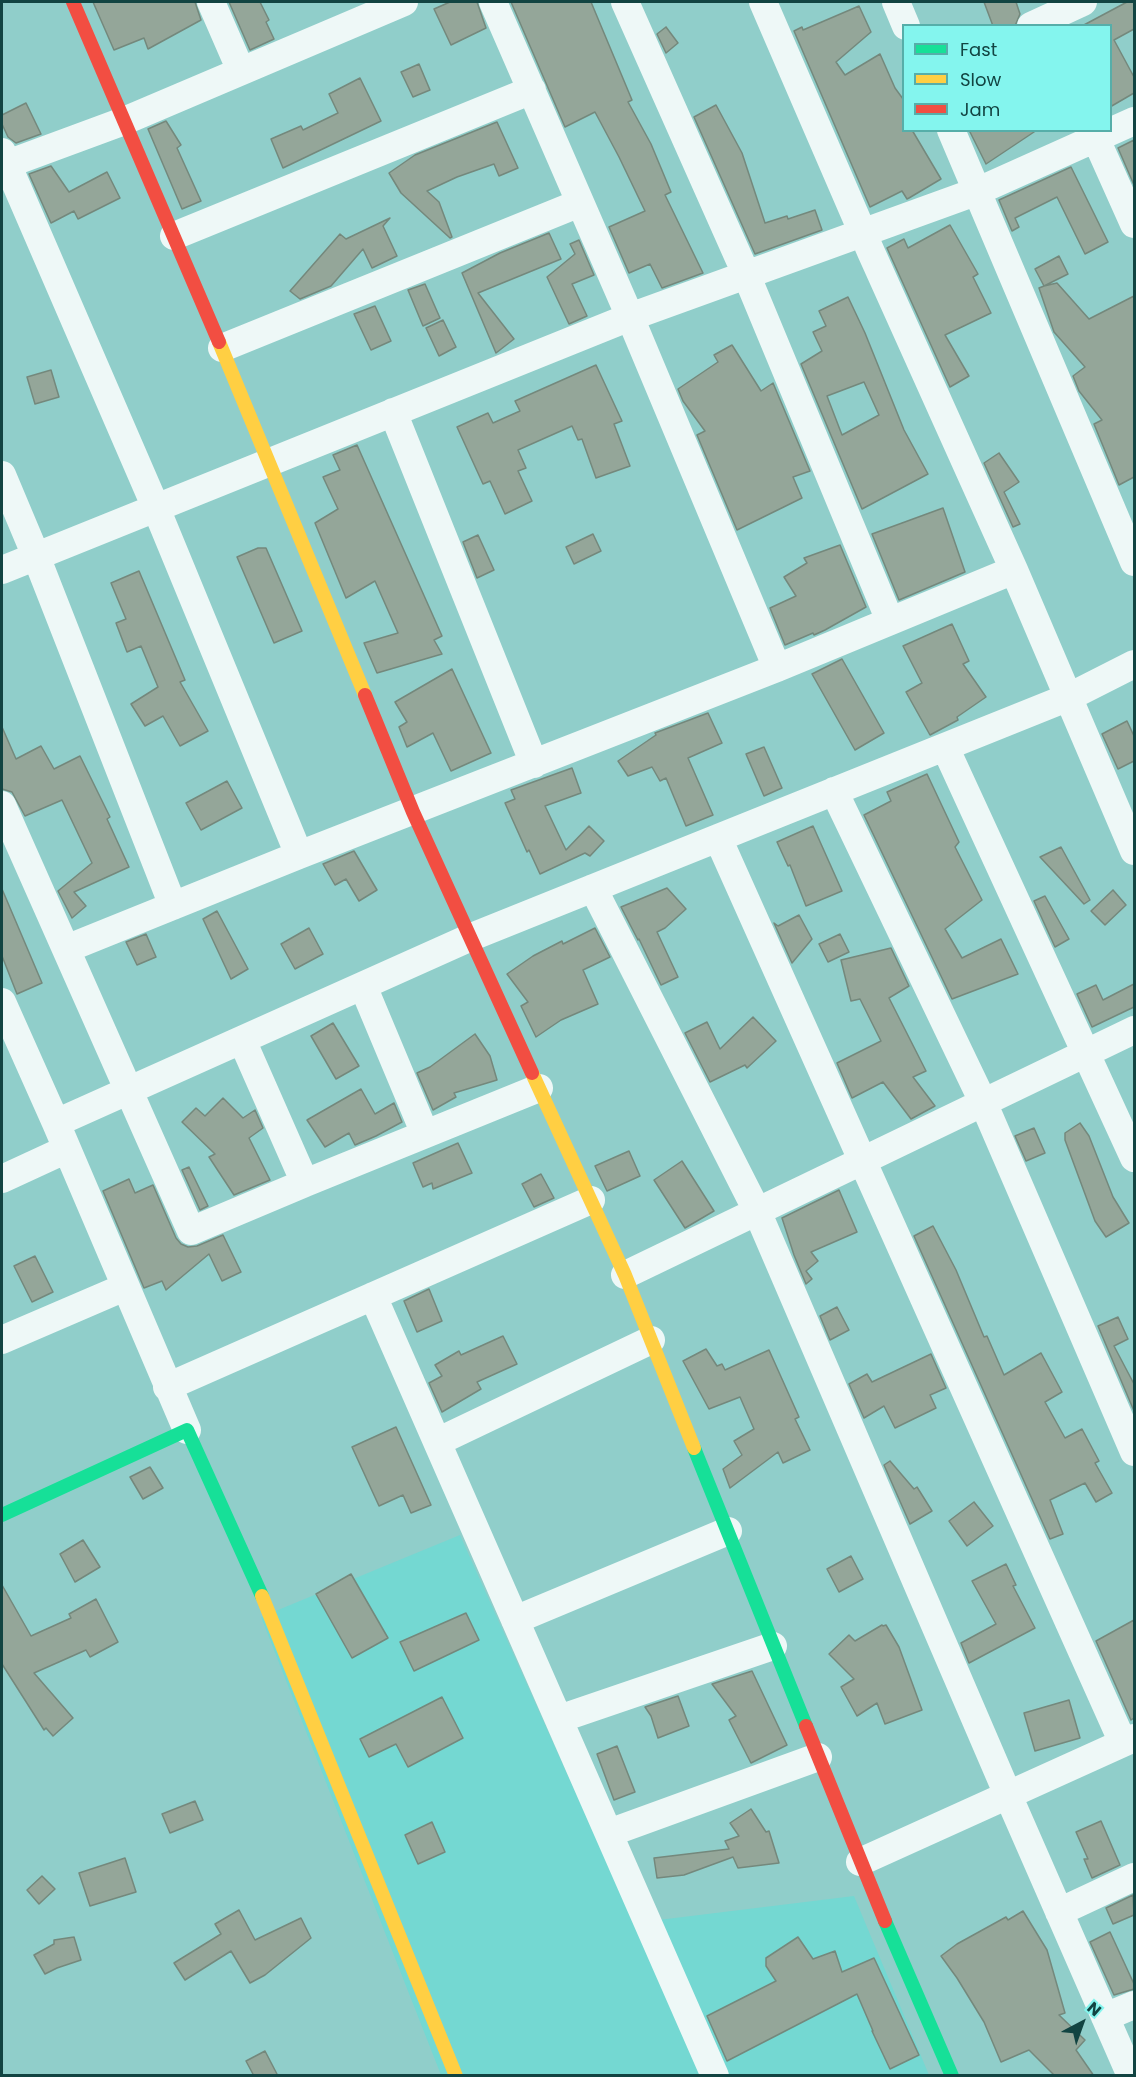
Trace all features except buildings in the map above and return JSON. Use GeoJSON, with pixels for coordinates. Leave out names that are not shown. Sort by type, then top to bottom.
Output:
{"type":"FeatureCollection","features":[{"type":"Feature","properties":{"kind":"street"},"geometry":{"type":"LineString","coordinates":[[73,2],[270,462],[413,812],[625,1275],[860,1862],[952,2076]]}},
{"type":"Feature","properties":{"kind":"street"},"geometry":{"type":"LineString","coordinates":[[211,2],[241,71]]}},
{"type":"Feature","properties":{"kind":"street"},"geometry":{"type":"LineString","coordinates":[[299,855],[156,508],[3,160],[124,121],[241,71],[353,12],[404,2]]}},
{"type":"Feature","properties":{"kind":"street"},"geometry":{"type":"LineString","coordinates":[[493,2],[630,317],[777,668]]}},
{"type":"Feature","properties":{"kind":"street"},"geometry":{"type":"LineString","coordinates":[[625,2],[746,274],[890,621]]}},
{"type":"Feature","properties":{"kind":"street"},"geometry":{"type":"LineString","coordinates":[[763,2],[862,232],[1014,570],[1134,851]]}},
{"type":"Feature","properties":{"kind":"street"},"geometry":{"type":"LineString","coordinates":[[896,2],[905,24]]}},
{"type":"Feature","properties":{"kind":"street"},"geometry":{"type":"LineString","coordinates":[[1035,24],[1083,2]]}},
{"type":"Feature","properties":{"kind":"street"},"geometry":{"type":"LineString","coordinates":[[174,236],[532,90]]}},
{"type":"Feature","properties":{"kind":"street"},"geometry":{"type":"LineString","coordinates":[[1112,131],[1134,121]]}},
{"type":"Feature","properties":{"kind":"street"},"geometry":{"type":"LineString","coordinates":[[952,132],[1134,562]]}},
{"type":"Feature","properties":{"kind":"street"},"geometry":{"type":"LineString","coordinates":[[2,570],[630,317],[978,191],[1111,132]]}},
{"type":"Feature","properties":{"kind":"street"},"geometry":{"type":"LineString","coordinates":[[1096,139],[1134,224]]}},
{"type":"Feature","properties":{"kind":"street"},"geometry":{"type":"LineString","coordinates":[[222,348],[580,203]]}},
{"type":"Feature","properties":{"kind":"street"},"geometry":{"type":"LineString","coordinates":[[393,412],[534,764]]}},
{"type":"Feature","properties":{"kind":"street"},"geometry":{"type":"LineString","coordinates":[[2,475],[36,556],[172,906]]}},
{"type":"Feature","properties":{"kind":"street"},"geometry":{"type":"LineString","coordinates":[[66,949],[777,668],[1014,570]]}},
{"type":"Feature","properties":{"kind":"street"},"geometry":{"type":"LineString","coordinates":[[56,1123],[469,938],[1069,697],[1134,664]]}},
{"type":"Feature","properties":{"kind":"street"},"geometry":{"type":"LineString","coordinates":[[945,747],[1134,1158]]}},
{"type":"Feature","properties":{"kind":"street"},"geometry":{"type":"LineString","coordinates":[[834,791],[983,1102],[1134,1452]]}},
{"type":"Feature","properties":{"kind":"street"},"geometry":{"type":"LineString","coordinates":[[2,805],[191,1231],[539,1088]]}},
{"type":"Feature","properties":{"kind":"street"},"geometry":{"type":"LineString","coordinates":[[718,838],[1129,1741],[860,1862]]}},
{"type":"Feature","properties":{"kind":"street"},"geometry":{"type":"LineString","coordinates":[[593,888],[757,1211],[1131,2076]]}},
{"type":"Feature","properties":{"kind":"street"},"geometry":{"type":"LineString","coordinates":[[363,986],[425,1134]]}},
{"type":"Feature","properties":{"kind":"street"},"geometry":{"type":"LineString","coordinates":[[2,1002],[12,1052],[56,1123],[167,1387],[273,1622],[456,2076]]}},
{"type":"Feature","properties":{"kind":"street"},"geometry":{"type":"LineString","coordinates":[[625,1275],[1134,1030]]}},
{"type":"Feature","properties":{"kind":"street"},"geometry":{"type":"LineString","coordinates":[[242,1040],[305,1183]]}},
{"type":"Feature","properties":{"kind":"street"},"geometry":{"type":"LineString","coordinates":[[2,1179],[67,1149]]}},
{"type":"Feature","properties":{"kind":"street"},"geometry":{"type":"LineString","coordinates":[[167,1387],[591,1200]]}},
{"type":"Feature","properties":{"kind":"street"},"geometry":{"type":"LineString","coordinates":[[2,1340],[125,1287]]}},
{"type":"Feature","properties":{"kind":"street"},"geometry":{"type":"LineString","coordinates":[[373,1296],[715,2076]]}},
{"type":"Feature","properties":{"kind":"street"},"geometry":{"type":"LineString","coordinates":[[437,1442],[651,1340]]}},
{"type":"Feature","properties":{"kind":"street"},"geometry":{"type":"LineString","coordinates":[[2,1515],[187,1430]]}},
{"type":"Feature","properties":{"kind":"street"},"geometry":{"type":"LineString","coordinates":[[515,1620],[728,1531]]}},
{"type":"Feature","properties":{"kind":"street"},"geometry":{"type":"LineString","coordinates":[[559,1719],[773,1646]]}},
{"type":"Feature","properties":{"kind":"street"},"geometry":{"type":"LineString","coordinates":[[609,1833],[818,1757]]}},
{"type":"Feature","properties":{"kind":"street"},"geometry":{"type":"LineString","coordinates":[[1059,1912],[1134,1877]]}},
{"type":"Feature","properties":{"kind":"street"},"geometry":{"type":"LineString","coordinates":[[1105,2017],[1134,2005]]}},
{"type":"Feature","properties":{"kind":"shaded area"},"geometry":{"type":"Polygon","coordinates":[[[460,1535],[634,1923],[854,1896],[929,2075],[441,2075],[261,1617],[460,1535]]]}},
{"type":"Feature","properties":{"kind":"traffic: fast"},"geometry":{"type":"LineString","coordinates":[[2,1515],[187,1430],[262,1596]]}},
{"type":"Feature","properties":{"kind":"traffic: fast"},"geometry":{"type":"LineString","coordinates":[[694,1448],[806,1726]]}},
{"type":"Feature","properties":{"kind":"traffic: fast"},"geometry":{"type":"LineString","coordinates":[[885,1921],[952,2076]]}},
{"type":"Feature","properties":{"kind":"traffic: slow"},"geometry":{"type":"LineString","coordinates":[[219,342],[365,695]]}},
{"type":"Feature","properties":{"kind":"traffic: slow"},"geometry":{"type":"LineString","coordinates":[[532,1073],[625,1275],[694,1448]]}},
{"type":"Feature","properties":{"kind":"traffic: slow"},"geometry":{"type":"LineString","coordinates":[[262,1596],[456,2076]]}},
{"type":"Feature","properties":{"kind":"traffic: jam"},"geometry":{"type":"LineString","coordinates":[[73,2],[219,342]]}},
{"type":"Feature","properties":{"kind":"traffic: jam"},"geometry":{"type":"LineString","coordinates":[[365,695],[413,812],[532,1073]]}},
{"type":"Feature","properties":{"kind":"traffic: jam"},"geometry":{"type":"LineString","coordinates":[[806,1726],[885,1921]]}}]}
